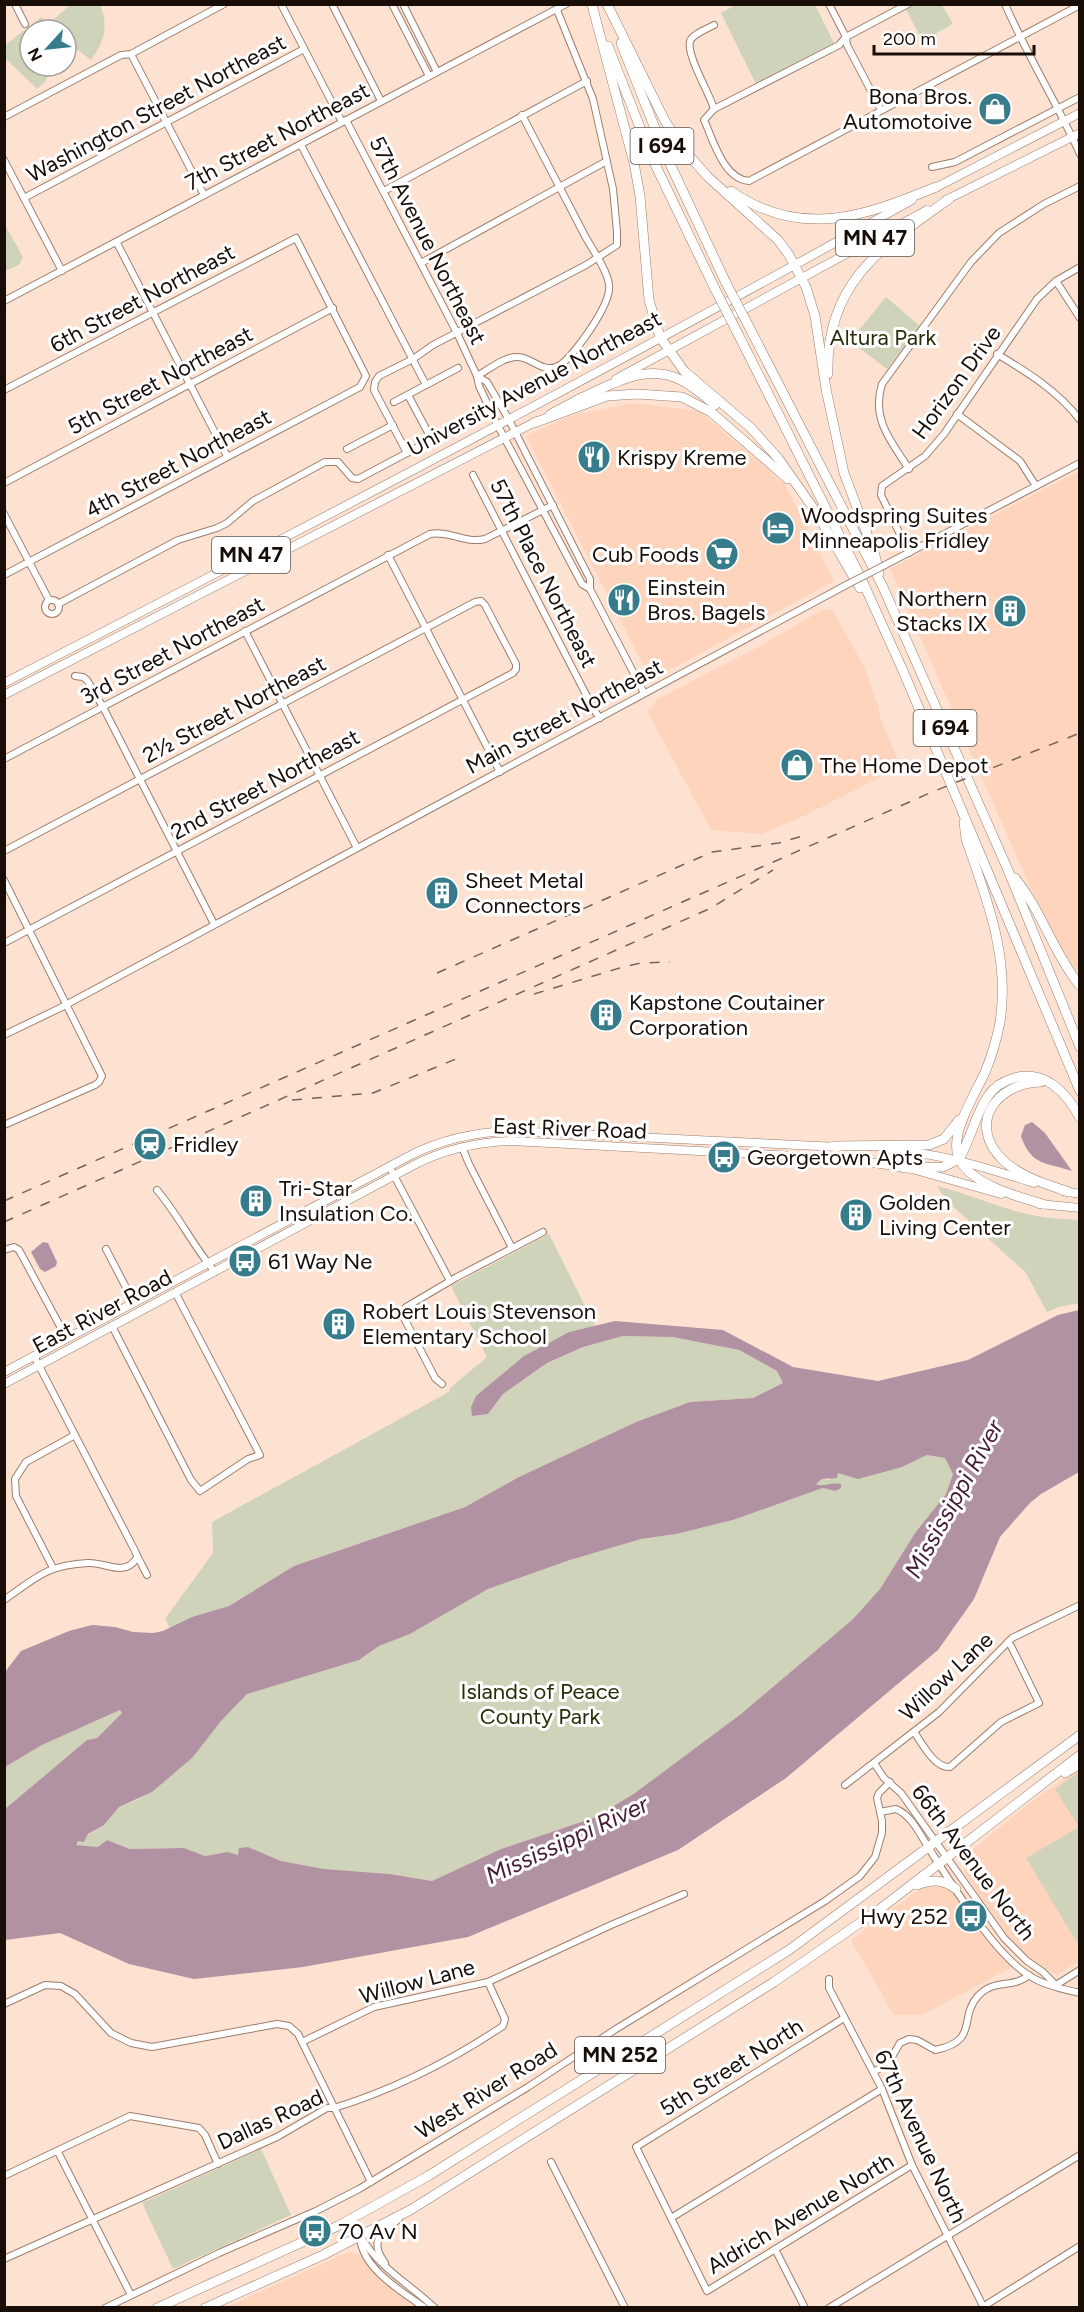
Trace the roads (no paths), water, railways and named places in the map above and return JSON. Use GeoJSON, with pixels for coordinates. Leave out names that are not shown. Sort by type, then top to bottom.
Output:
{"type":"FeatureCollection","features":[{"type":"Feature","properties":{"kind":"highway"},"geometry":{"type":"LineString","coordinates":[[607,4],[665,121],[708,177],[772,234],[786,250],[802,279],[812,305],[846,481],[875,555],[883,587]]}},
{"type":"Feature","properties":{"kind":"highway","name":"I 694"},"geometry":{"type":"LineString","coordinates":[[607,4],[664,151],[726,283],[883,587],[1008,870],[1080,1047]]}},
{"type":"Feature","properties":{"kind":"highway"},"geometry":{"type":"LineString","coordinates":[[592,5],[634,164],[640,196],[649,300],[660,337],[684,371],[751,428],[784,466],[816,512],[846,562],[904,673]]}},
{"type":"Feature","properties":{"kind":"highway","name":"I 694"},"geometry":{"type":"LineString","coordinates":[[592,5],[650,151],[715,289],[830,514],[904,673],[1080,1091]]}},
{"type":"Feature","properties":{"kind":"highway"},"geometry":{"type":"LineString","coordinates":[[692,159],[712,178],[743,199],[774,212],[801,218],[835,219],[859,215],[892,205],[936,187]]}},
{"type":"Feature","properties":{"kind":"highway"},"geometry":{"type":"LineString","coordinates":[[835,433],[828,360],[832,332],[841,306],[859,274],[880,250],[949,199]]}},
{"type":"Feature","properties":{"kind":"highway"},"geometry":{"type":"LineString","coordinates":[[579,399],[634,375],[651,373],[671,376],[692,387],[760,442],[784,466]]}},
{"type":"Feature","properties":{"kind":"highway"},"geometry":{"type":"LineString","coordinates":[[534,423],[614,395],[663,395],[687,399],[718,417],[775,467],[816,512]]}},
{"type":"Feature","properties":{"kind":"highway"},"geometry":{"type":"LineString","coordinates":[[962,811],[966,839],[993,921],[1002,966],[1002,996],[999,1023],[987,1066],[958,1136],[959,1160],[968,1172],[982,1181],[1043,1204]]}},
{"type":"Feature","properties":{"kind":"highway"},"geometry":{"type":"LineString","coordinates":[[1008,870],[1025,890],[1056,952],[1080,986]]}},
{"type":"Feature","properties":{"kind":"highway"},"geometry":{"type":"LineString","coordinates":[[904,1168],[943,1167],[959,1160],[966,1149],[984,1103],[996,1087],[1010,1079],[1029,1076],[1043,1079],[1057,1087],[1070,1101],[1080,1118]]}},
{"type":"Feature","properties":{"kind":"highway"},"geometry":{"type":"LineString","coordinates":[[1057,1087],[1044,1082],[1034,1082],[1008,1089],[995,1102],[988,1116],[987,1128],[995,1150],[1008,1164],[1041,1182],[1069,1192]]}},
{"type":"Feature","properties":{"kind":"highway"},"geometry":{"type":"LineString","coordinates":[[833,1146],[922,1146],[937,1143],[953,1129],[977,1090]]}},
{"type":"Feature","properties":{"kind":"highway","name":"MN 252"},"geometry":{"type":"LineString","coordinates":[[157,2307],[351,2219],[428,2176],[808,1936],[1080,1735]]}},
{"type":"Feature","properties":{"kind":"highway"},"geometry":{"type":"LineString","coordinates":[[1016,1805],[1080,1755]]}},
{"type":"Feature","properties":{"kind":"highway"},"geometry":{"type":"LineString","coordinates":[[1016,1805],[1080,1764]]}},
{"type":"Feature","properties":{"kind":"highway","name":"MN 252"},"geometry":{"type":"LineString","coordinates":[[205,2307],[360,2237],[412,2208],[799,1966],[909,1888],[1016,1805]]}},
{"type":"Feature","properties":{"kind":"highway"},"geometry":{"type":"LineString","coordinates":[[909,1888],[937,1880],[949,1883],[956,1889]]}},
{"type":"Feature","properties":{"kind":"main road","name":"University Avenue Northeast"},"geometry":{"type":"LineString","coordinates":[[4,683],[213,575],[795,265],[936,187],[1080,113]]}},
{"type":"Feature","properties":{"kind":"main road","name":"University Avenue Northeast"},"geometry":{"type":"LineString","coordinates":[[4,695],[534,423],[949,199],[1076,135]]}},
{"type":"Feature","properties":{"kind":"main road","name":"East River Road"},"geometry":{"type":"LineString","coordinates":[[4,1372],[390,1166],[442,1142],[493,1131],[833,1146],[917,1152],[959,1160],[1038,1185],[1080,1194]]}},
{"type":"Feature","properties":{"kind":"main road","name":"East River Road"},"geometry":{"type":"LineString","coordinates":[[4,1384],[394,1175],[435,1155],[462,1147],[495,1142],[524,1142],[835,1158],[904,1168],[964,1182],[1022,1200],[1080,1208]]}},
{"type":"Feature","properties":{"kind":"street"},"geometry":{"type":"LineString","coordinates":[[15,4],[22,18]]}},
{"type":"Feature","properties":{"kind":"street"},"geometry":{"type":"LineString","coordinates":[[4,117],[121,55],[131,54],[224,4]]}},
{"type":"Feature","properties":{"kind":"street"},"geometry":{"type":"LineString","coordinates":[[281,4],[344,121]]}},
{"type":"Feature","properties":{"kind":"street","name":"57th Avenue Northeast"},"geometry":{"type":"LineString","coordinates":[[332,4],[381,101]]}},
{"type":"Feature","properties":{"kind":"street"},"geometry":{"type":"LineString","coordinates":[[392,4],[429,76]]}},
{"type":"Feature","properties":{"kind":"street"},"geometry":{"type":"LineString","coordinates":[[403,4],[437,72]]}},
{"type":"Feature","properties":{"kind":"street","name":"7th Street Northeast"},"geometry":{"type":"LineString","coordinates":[[4,301],[566,4]]}},
{"type":"Feature","properties":{"kind":"street"},"geometry":{"type":"LineString","coordinates":[[829,4],[846,37],[847,45],[881,110]]}},
{"type":"Feature","properties":{"kind":"street"},"geometry":{"type":"LineString","coordinates":[[908,4],[846,37],[839,45],[714,109],[704,120],[718,151],[735,176],[748,181],[1080,5]]}},
{"type":"Feature","properties":{"kind":"street"},"geometry":{"type":"LineString","coordinates":[[1005,4],[1019,36],[1065,121],[1076,135],[1080,154]]}},
{"type":"Feature","properties":{"kind":"street"},"geometry":{"type":"LineString","coordinates":[[407,453],[374,390],[379,376],[617,245],[613,189],[605,162],[593,99],[556,10]]}},
{"type":"Feature","properties":{"kind":"street"},"geometry":{"type":"LineString","coordinates":[[714,25],[690,41],[690,52],[714,109]]}},
{"type":"Feature","properties":{"kind":"street","name":"Washington Street Northeast"},"geometry":{"type":"LineString","coordinates":[[24,198],[304,49]]}},
{"type":"Feature","properties":{"kind":"street"},"geometry":{"type":"LineString","coordinates":[[131,54],[204,195]]}},
{"type":"Feature","properties":{"kind":"street"},"geometry":{"type":"LineString","coordinates":[[384,191],[587,81]]}},
{"type":"Feature","properties":{"kind":"street"},"geometry":{"type":"LineString","coordinates":[[932,167],[955,162],[1080,97]]}},
{"type":"Feature","properties":{"kind":"street"},"geometry":{"type":"LineString","coordinates":[[477,376],[515,357],[545,368],[559,366],[596,319],[608,295],[609,282],[522,115]]}},
{"type":"Feature","properties":{"kind":"street","name":"57th Avenue Northeast"},"geometry":{"type":"LineString","coordinates":[[344,121],[384,191],[457,333],[497,424],[542,510],[582,584],[590,589]]}},
{"type":"Feature","properties":{"kind":"street"},"geometry":{"type":"LineString","coordinates":[[301,145],[426,385]]}},
{"type":"Feature","properties":{"kind":"street"},"geometry":{"type":"LineString","coordinates":[[4,160],[62,271]]}},
{"type":"Feature","properties":{"kind":"street"},"geometry":{"type":"LineString","coordinates":[[420,262],[605,162]]}},
{"type":"Feature","properties":{"kind":"street"},"geometry":{"type":"LineString","coordinates":[[909,469],[884,430],[879,416],[877,399],[882,384],[971,262],[999,233],[1044,204],[1080,186]]}},
{"type":"Feature","properties":{"kind":"street","name":"6th Street Northeast"},"geometry":{"type":"LineString","coordinates":[[4,390],[296,238],[333,308]]}},
{"type":"Feature","properties":{"kind":"street"},"geometry":{"type":"LineString","coordinates":[[117,243],[227,456]]}},
{"type":"Feature","properties":{"kind":"street","name":"Horizon Drive"},"geometry":{"type":"LineString","coordinates":[[909,553],[881,495],[882,486],[925,456],[1036,300],[1056,281],[1080,267]]}},
{"type":"Feature","properties":{"kind":"street"},"geometry":{"type":"LineString","coordinates":[[1056,281],[1080,318]]}},
{"type":"Feature","properties":{"kind":"street","name":"4th Street Northeast"},"geometry":{"type":"LineString","coordinates":[[4,575],[360,387],[365,380],[365,372],[333,308]]}},
{"type":"Feature","properties":{"kind":"street","name":"5th Street Northeast"},"geometry":{"type":"LineString","coordinates":[[4,483],[333,308]]}},
{"type":"Feature","properties":{"kind":"street"},"geometry":{"type":"LineString","coordinates":[[997,354],[1031,374],[1070,407],[1080,420]]}},
{"type":"Feature","properties":{"kind":"street"},"geometry":{"type":"LineString","coordinates":[[394,402],[458,368]]}},
{"type":"Feature","properties":{"kind":"street","name":"57th Avenue Northeast"},"geometry":{"type":"LineString","coordinates":[[477,376],[487,382],[508,418],[590,579],[590,589],[644,693]]}},
{"type":"Feature","properties":{"kind":"street"},"geometry":{"type":"LineString","coordinates":[[408,395],[432,440]]}},
{"type":"Feature","properties":{"kind":"street"},"geometry":{"type":"LineString","coordinates":[[957,414],[1020,461],[1036,486]]}},
{"type":"Feature","properties":{"kind":"street"},"geometry":{"type":"LineString","coordinates":[[347,449],[393,425]]}},
{"type":"Feature","properties":{"kind":"street"},"geometry":{"type":"LineString","coordinates":[[58,604],[178,540],[227,523],[253,501],[325,462],[338,462],[352,478],[358,479],[452,429]]}},
{"type":"Feature","properties":{"kind":"street","name":"Main Street Northeast"},"geometry":{"type":"LineString","coordinates":[[4,1035],[66,1004],[848,584],[1080,463]]}},
{"type":"Feature","properties":{"kind":"street","name":"57th Place Northeast"},"geometry":{"type":"LineString","coordinates":[[473,476],[600,718]]}},
{"type":"Feature","properties":{"kind":"street","name":"3rd Street Northeast"},"geometry":{"type":"LineString","coordinates":[[4,759],[430,534],[437,532],[476,541],[493,537],[553,505]]}},
{"type":"Feature","properties":{"kind":"street"},"geometry":{"type":"LineString","coordinates":[[4,513],[49,600],[58,604]]}},
{"type":"Feature","properties":{"kind":"street"},"geometry":{"type":"LineString","coordinates":[[388,555],[500,772]]}},
{"type":"Feature","properties":{"kind":"street"},"geometry":{"type":"LineString","coordinates":[[49,600],[45,608],[49,614],[58,611],[58,604]]}},
{"type":"Feature","properties":{"kind":"street","name":"2½ Street Northeast"},"geometry":{"type":"LineString","coordinates":[[4,852],[475,602],[481,601],[485,605],[511,654],[516,669]]}},
{"type":"Feature","properties":{"kind":"street"},"geometry":{"type":"LineString","coordinates":[[245,631],[357,848]]}},
{"type":"Feature","properties":{"kind":"street","name":"2nd Street Northeast"},"geometry":{"type":"LineString","coordinates":[[4,943],[513,673],[516,669]]}},
{"type":"Feature","properties":{"kind":"street"},"geometry":{"type":"LineString","coordinates":[[75,676],[87,680],[104,707],[214,924]]}},
{"type":"Feature","properties":{"kind":"street"},"geometry":{"type":"LineString","coordinates":[[4,880],[101,1071],[102,1078],[95,1084],[4,1125]]}},
{"type":"Feature","properties":{"kind":"street"},"geometry":{"type":"LineString","coordinates":[[462,1147],[512,1248]]}},
{"type":"Feature","properties":{"kind":"street"},"geometry":{"type":"LineString","coordinates":[[390,1166],[450,1281]]}},
{"type":"Feature","properties":{"kind":"street"},"geometry":{"type":"LineString","coordinates":[[157,1190],[172,1208],[214,1272]]}},
{"type":"Feature","properties":{"kind":"street"},"geometry":{"type":"LineString","coordinates":[[442,1384],[435,1378],[404,1318],[404,1310],[409,1304],[543,1232]]}},
{"type":"Feature","properties":{"kind":"street"},"geometry":{"type":"LineString","coordinates":[[4,1250],[17,1248],[67,1339]]}},
{"type":"Feature","properties":{"kind":"street"},"geometry":{"type":"LineString","coordinates":[[106,1249],[134,1303]]}},
{"type":"Feature","properties":{"kind":"street"},"geometry":{"type":"LineString","coordinates":[[112,1326],[191,1480],[200,1491],[248,1459],[260,1455],[175,1292]]}},
{"type":"Feature","properties":{"kind":"street"},"geometry":{"type":"LineString","coordinates":[[34,1356],[134,1549],[136,1559],[141,1563],[147,1575]]}},
{"type":"Feature","properties":{"kind":"street"},"geometry":{"type":"LineString","coordinates":[[53,1568],[16,1496],[15,1479],[26,1462],[75,1435]]}},
{"type":"Feature","properties":{"kind":"street"},"geometry":{"type":"LineString","coordinates":[[4,1600],[45,1571],[53,1568],[90,1563],[122,1568],[131,1565],[136,1559]]}},
{"type":"Feature","properties":{"kind":"street","name":"Willow Lane"},"geometry":{"type":"LineString","coordinates":[[845,1785],[944,1706],[1015,1636],[1080,1605]]}},
{"type":"Feature","properties":{"kind":"street"},"geometry":{"type":"LineString","coordinates":[[914,1732],[937,1762],[944,1767],[950,1767],[1001,1722],[1039,1703],[1008,1642]]}},
{"type":"Feature","properties":{"kind":"street","name":"66th Avenue North"},"geometry":{"type":"LineString","coordinates":[[874,1763],[901,1793],[943,1861],[1004,1938],[1056,1986]]}},
{"type":"Feature","properties":{"kind":"street","name":"66th Avenue North"},"geometry":{"type":"LineString","coordinates":[[866,1870],[880,1844],[882,1827],[878,1795],[890,1782]]}},
{"type":"Feature","properties":{"kind":"street","name":"66th Avenue North"},"geometry":{"type":"LineString","coordinates":[[880,1812],[896,1809],[902,1811],[932,1845]]}},
{"type":"Feature","properties":{"kind":"street","name":"66th Avenue North"},"geometry":{"type":"LineString","coordinates":[[943,1861],[956,1889],[1002,1952],[1036,1980],[1080,1993]]}},
{"type":"Feature","properties":{"kind":"street","name":"West River Road"},"geometry":{"type":"LineString","coordinates":[[105,2307],[219,2253],[309,2214],[372,2182],[809,1911],[854,1881],[866,1870]]}},
{"type":"Feature","properties":{"kind":"street","name":"Willow Lane"},"geometry":{"type":"LineString","coordinates":[[302,2042],[374,2007],[488,1982],[684,1894]]}},
{"type":"Feature","properties":{"kind":"street"},"geometry":{"type":"LineString","coordinates":[[1056,1986],[1080,1970]]}},
{"type":"Feature","properties":{"kind":"street"},"geometry":{"type":"LineString","coordinates":[[874,2072],[889,2062],[900,2043],[909,2039],[917,2040],[935,2050],[957,2041],[968,2029],[969,2011],[978,1995],[994,1985],[1018,1982],[1029,1975]]}},
{"type":"Feature","properties":{"kind":"street","name":"67th Avenue North"},"geometry":{"type":"LineString","coordinates":[[829,1979],[829,1988],[882,2089],[912,2165],[983,2307]]}},
{"type":"Feature","properties":{"kind":"street","name":"Dallas Road"},"geometry":{"type":"LineString","coordinates":[[4,2259],[277,2137],[327,2108],[334,2108],[374,2094],[451,2058],[503,2026],[505,2019],[488,1982]]}},
{"type":"Feature","properties":{"kind":"street"},"geometry":{"type":"LineString","coordinates":[[4,2004],[45,1985],[61,1986],[75,1994],[111,2033],[141,2046],[163,2046],[277,2024],[289,2026],[302,2042],[372,2182]]}},
{"type":"Feature","properties":{"kind":"street","name":"5th Street North"},"geometry":{"type":"LineString","coordinates":[[671,2218],[636,2147],[844,2018]]}},
{"type":"Feature","properties":{"kind":"street"},"geometry":{"type":"LineString","coordinates":[[671,2218],[882,2089]]}},
{"type":"Feature","properties":{"kind":"street"},"geometry":{"type":"LineString","coordinates":[[4,2176],[123,2119],[138,2116],[199,2128],[205,2135],[218,2164]]}},
{"type":"Feature","properties":{"kind":"street"},"geometry":{"type":"LineString","coordinates":[[58,2152],[131,2295]]}},
{"type":"Feature","properties":{"kind":"street"},"geometry":{"type":"LineString","coordinates":[[829,2307],[1080,2155]]}},
{"type":"Feature","properties":{"kind":"street"},"geometry":{"type":"LineString","coordinates":[[551,2162],[625,2307]]}},
{"type":"Feature","properties":{"kind":"street","name":"Aldrich Avenue North"},"geometry":{"type":"LineString","coordinates":[[671,2218],[707,2291],[912,2165]]}},
{"type":"Feature","properties":{"kind":"street"},"geometry":{"type":"LineString","coordinates":[[398,2280],[382,2260],[377,2244],[381,2233],[412,2208]]}},
{"type":"Feature","properties":{"kind":"street"},"geometry":{"type":"LineString","coordinates":[[351,2219],[360,2237],[381,2264],[398,2280],[435,2307]]}},
{"type":"Feature","properties":{"kind":"street"},"geometry":{"type":"LineString","coordinates":[[360,2237],[361,2249],[372,2264],[391,2283],[425,2307]]}},
{"type":"Feature","properties":{"kind":"street"},"geometry":{"type":"LineString","coordinates":[[983,2307],[1080,2246]]}},
{"type":"Feature","properties":{"kind":"street"},"geometry":{"type":"LineString","coordinates":[[775,2249],[805,2307]]}},
{"type":"Feature","properties":{"kind":"water"},"geometry":{"type":"Polygon","coordinates":[[[1032,1122],[1045,1133],[1072,1171],[1040,1161],[1030,1153],[1021,1136],[1025,1125],[1032,1122]]]}},
{"type":"Feature","properties":{"kind":"water"},"geometry":{"type":"Polygon","coordinates":[[[43,1242],[48,1243],[57,1262],[56,1266],[45,1272],[40,1269],[31,1252],[43,1242]]]}},
{"type":"Feature","properties":{"kind":"water","name":"Mississippi River"},"geometry":{"type":"Polygon","coordinates":[[[1079,1310],[1079,1472],[1030,1503],[1000,1537],[974,1599],[938,1650],[786,1778],[678,1850],[468,1937],[303,1967],[194,1979],[129,1964],[60,1933],[5,1940],[5,1809],[87,1740],[97,1738],[122,1713],[120,1710],[42,1745],[5,1767],[5,1672],[21,1651],[69,1631],[92,1625],[115,1627],[133,1632],[163,1631],[192,1617],[229,1606],[294,1566],[465,1507],[519,1477],[636,1422],[690,1402],[753,1398],[783,1383],[777,1371],[739,1350],[673,1337],[623,1336],[583,1347],[547,1363],[503,1394],[488,1414],[472,1416],[471,1407],[476,1396],[524,1356],[569,1332],[615,1321],[723,1330],[793,1367],[878,1381],[968,1360],[1058,1315],[1079,1310]],[[927,1455],[902,1467],[858,1479],[838,1473],[837,1478],[822,1479],[816,1484],[841,1484],[841,1488],[835,1491],[823,1488],[733,1520],[676,1534],[641,1539],[567,1561],[488,1589],[410,1634],[379,1646],[359,1660],[247,1694],[221,1721],[193,1757],[152,1792],[119,1807],[104,1825],[88,1834],[84,1842],[78,1841],[76,1845],[98,1847],[107,1840],[130,1849],[184,1848],[205,1856],[227,1852],[238,1855],[239,1848],[248,1847],[281,1861],[324,1869],[390,1874],[432,1881],[501,1849],[596,1817],[635,1793],[741,1714],[853,1619],[880,1589],[915,1533],[946,1494],[953,1474],[945,1458],[927,1455]]]}},
{"type":"Feature","properties":{"kind":"railway"},"geometry":{"type":"LineString","coordinates":[[4,1201],[932,792],[1080,733]]}},
{"type":"Feature","properties":{"kind":"railway"},"geometry":{"type":"LineString","coordinates":[[437,973],[712,852],[779,843],[809,834]]}},
{"type":"Feature","properties":{"kind":"railway"},"geometry":{"type":"LineString","coordinates":[[4,1222],[711,908],[773,870]]}},
{"type":"Feature","properties":{"kind":"railway"},"geometry":{"type":"LineString","coordinates":[[534,994],[623,967],[641,963],[670,962]]}},
{"type":"Feature","properties":{"kind":"railway"},"geometry":{"type":"LineString","coordinates":[[292,1100],[373,1093],[456,1059]]}},
{"type":"Feature","properties":{"kind":"place","name":"Bona Bros. Automotoive"},"geometry":{"type":"Point","coordinates":[995,109]}},
{"type":"Feature","properties":{"kind":"place","name":"Krispy Kreme"},"geometry":{"type":"Point","coordinates":[594,457]}},
{"type":"Feature","properties":{"kind":"place","name":"Woodspring Suites Minneapolis Fridley"},"geometry":{"type":"Point","coordinates":[778,528]}},
{"type":"Feature","properties":{"kind":"place","name":"Cub Foods"},"geometry":{"type":"Point","coordinates":[722,554]}},
{"type":"Feature","properties":{"kind":"place","name":"Einstein Bros. Bagels"},"geometry":{"type":"Point","coordinates":[624,600]}},
{"type":"Feature","properties":{"kind":"place","name":"Northern Stacks IX"},"geometry":{"type":"Point","coordinates":[1010,611]}},
{"type":"Feature","properties":{"kind":"place","name":"The Home Depot"},"geometry":{"type":"Point","coordinates":[797,765]}},
{"type":"Feature","properties":{"kind":"place","name":"Sheet Metal Connectors"},"geometry":{"type":"Point","coordinates":[442,893]}},
{"type":"Feature","properties":{"kind":"place","name":"Kapstone Coutainer Corporation"},"geometry":{"type":"Point","coordinates":[606,1015]}},
{"type":"Feature","properties":{"kind":"place","name":"Fridley"},"geometry":{"type":"Point","coordinates":[150,1144]}},
{"type":"Feature","properties":{"kind":"place","name":"Georgetown Apts"},"geometry":{"type":"Point","coordinates":[724,1157]}},
{"type":"Feature","properties":{"kind":"place","name":"Tri-Star Insulation Co."},"geometry":{"type":"Point","coordinates":[256,1201]}},
{"type":"Feature","properties":{"kind":"place","name":"Golden Living Center"},"geometry":{"type":"Point","coordinates":[856,1215]}},
{"type":"Feature","properties":{"kind":"place","name":"61 Way Ne"},"geometry":{"type":"Point","coordinates":[245,1261]}},
{"type":"Feature","properties":{"kind":"place","name":"Robert Louis Stevenson Elementary School"},"geometry":{"type":"Point","coordinates":[339,1324]}},
{"type":"Feature","properties":{"kind":"place","name":"Hwy 252"},"geometry":{"type":"Point","coordinates":[971,1916]}},
{"type":"Feature","properties":{"kind":"place","name":"70 Av N"},"geometry":{"type":"Point","coordinates":[315,2231]}},
{"type":"Feature","properties":{"kind":"park label","name":"Altura Park"},"geometry":{"type":"Point","coordinates":[883,337]}},
{"type":"Feature","properties":{"kind":"park label","name":"Islands of Peace County Park"},"geometry":{"type":"Point","coordinates":[540,1704]}}]}
